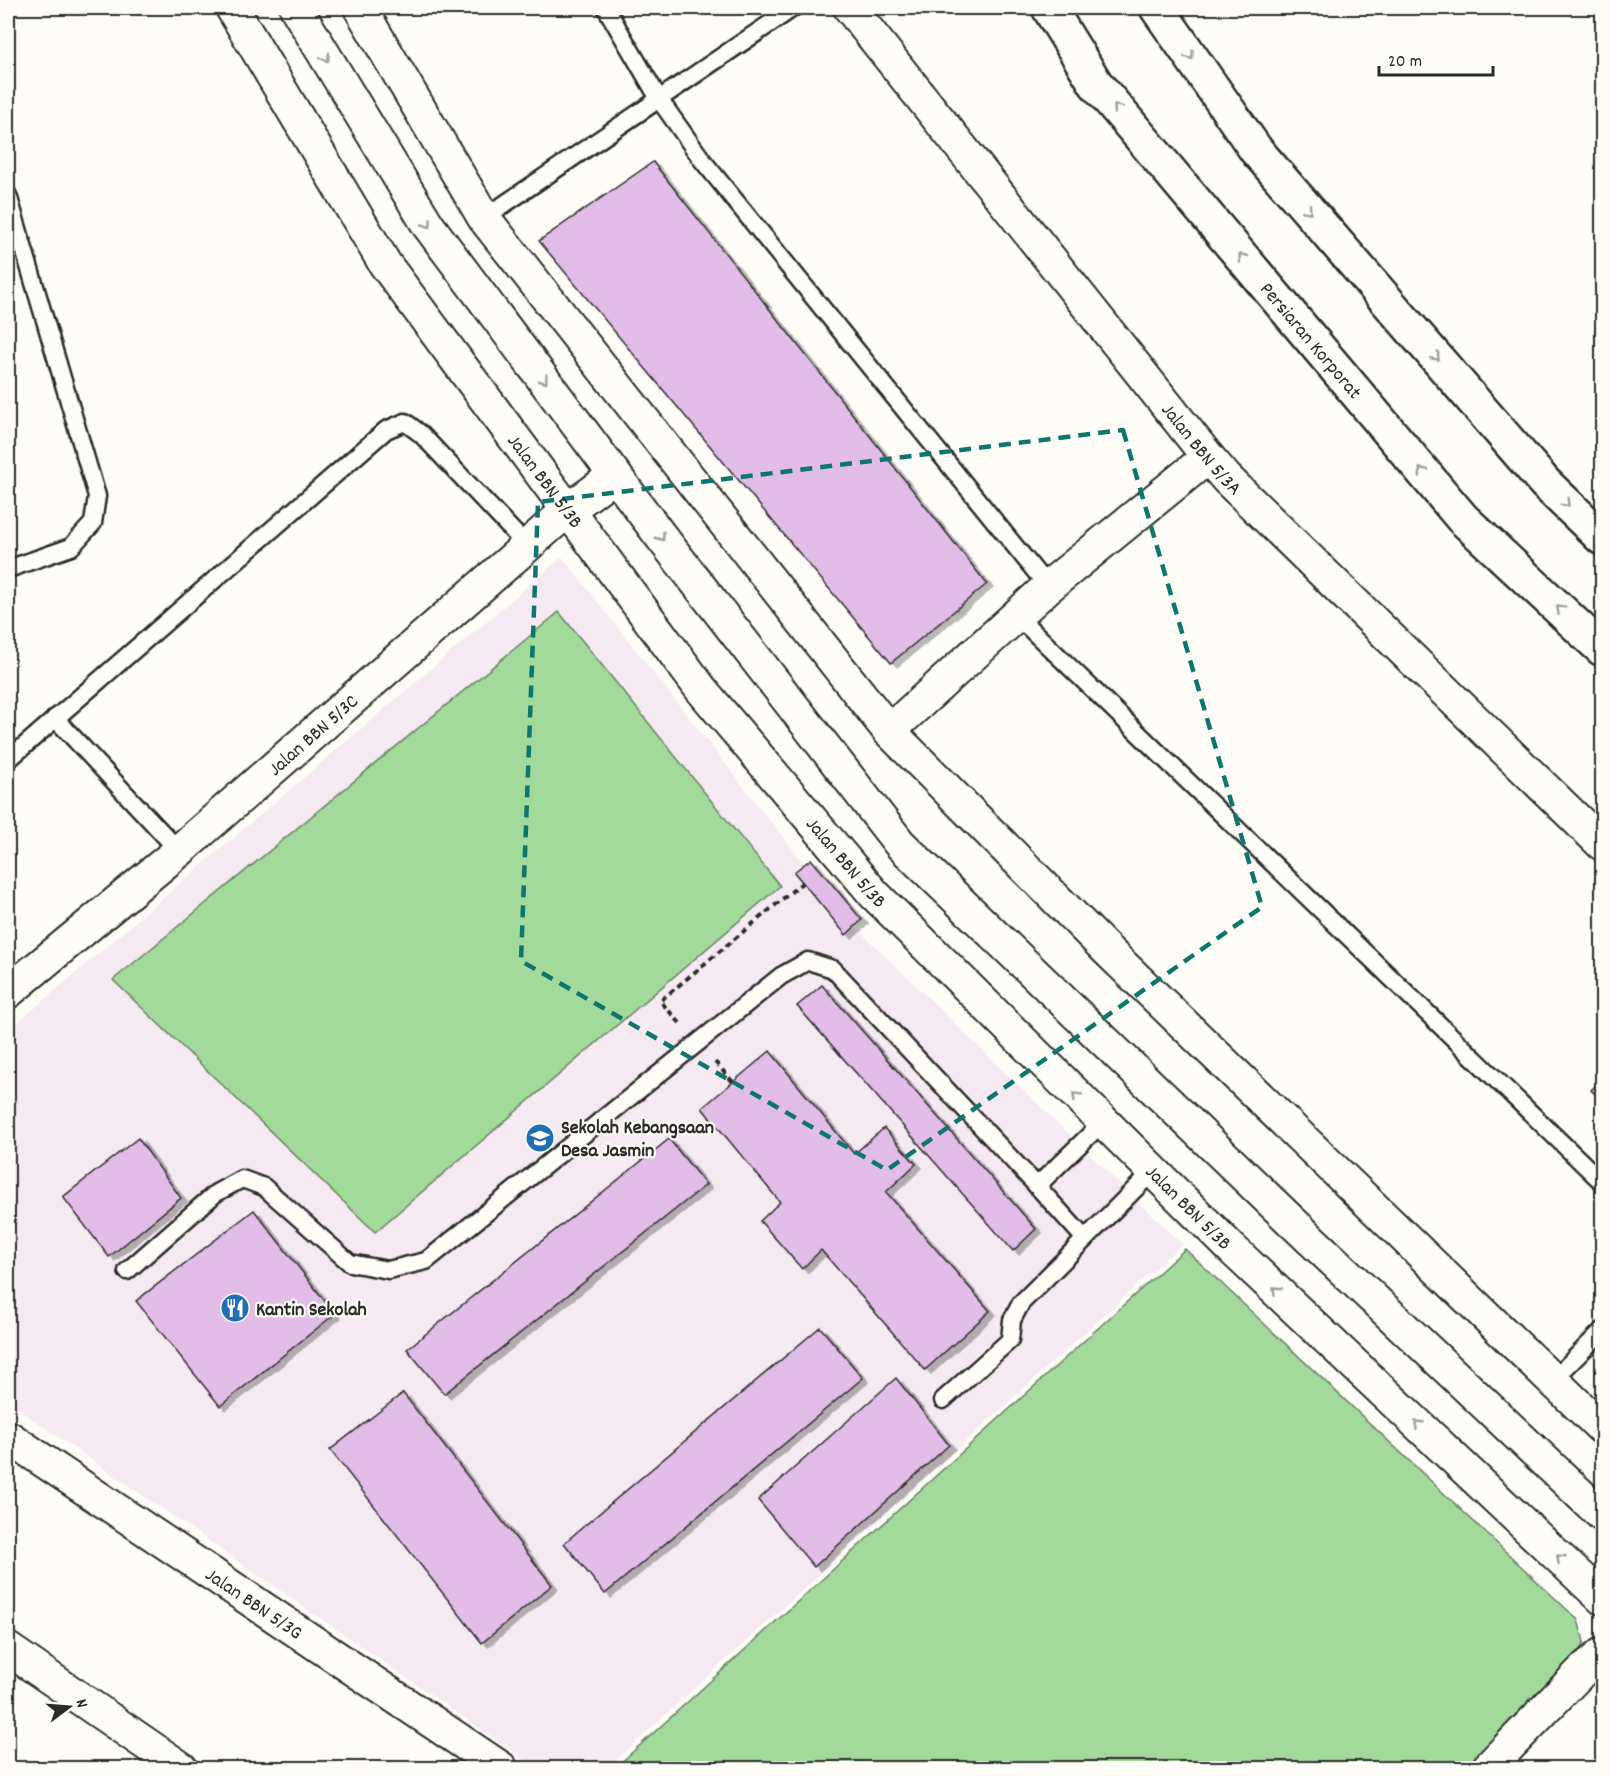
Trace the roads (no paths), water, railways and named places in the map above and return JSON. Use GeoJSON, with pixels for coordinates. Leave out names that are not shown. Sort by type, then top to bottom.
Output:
{"type":"FeatureCollection","features":[{"type":"Feature","properties":{"kind":"main road","name":"Persiaran Korporat"},"geometry":{"type":"LineString","coordinates":[[1049,8],[1096,84],[1462,518],[1602,649]]}},
{"type":"Feature","properties":{"kind":"main road"},"geometry":{"type":"LineString","coordinates":[[1157,8],[1256,150],[1545,483],[1602,538]]}},
{"type":"Feature","properties":{"kind":"street","name":"Jalan BBN 5/3B"},"geometry":{"type":"LineString","coordinates":[[232,8],[385,264],[701,689],[874,894],[1232,1249],[1602,1598]]}},
{"type":"Feature","properties":{"kind":"street"},"geometry":{"type":"LineString","coordinates":[[296,8],[428,225],[615,476],[900,844],[1287,1217],[1602,1515]]}},
{"type":"Feature","properties":{"kind":"street"},"geometry":{"type":"LineString","coordinates":[[360,8],[484,218],[889,731],[1108,951],[1602,1428]]}},
{"type":"Feature","properties":{"kind":"street","name":"Jalan BBN 5/3A"},"geometry":{"type":"LineString","coordinates":[[850,8],[1208,458],[1602,844]]}},
{"type":"Feature","properties":{"kind":"street"},"geometry":{"type":"LineString","coordinates":[[889,731],[1048,587],[1208,458]]}},
{"type":"Feature","properties":{"kind":"street","name":"Jalan BBN 5/3C"},"geometry":{"type":"LineString","coordinates":[[8,992],[179,851],[568,510],[615,476]]}},
{"type":"Feature","properties":{"kind":"street","name":"Jalan BBN 5/3G"},"geometry":{"type":"LineString","coordinates":[[8,1437],[501,1768]]}},
{"type":"Feature","properties":{"kind":"street"},"geometry":{"type":"LineString","coordinates":[[8,1649],[163,1764]]}},
{"type":"Feature","properties":{"kind":"street"},"geometry":{"type":"LineString","coordinates":[[1488,1768],[1597,1669]]}},
{"type":"Feature","properties":{"kind":"lane"},"geometry":{"type":"LineString","coordinates":[[606,8],[659,99],[703,161],[1048,587]]}},
{"type":"Feature","properties":{"kind":"lane"},"geometry":{"type":"LineString","coordinates":[[484,218],[793,8]]}},
{"type":"Feature","properties":{"kind":"lane"},"geometry":{"type":"LineString","coordinates":[[8,195],[97,496],[93,523],[71,547],[8,569]]}},
{"type":"Feature","properties":{"kind":"lane"},"geometry":{"type":"LineString","coordinates":[[8,760],[386,430],[405,422],[422,434],[526,546]]}},
{"type":"Feature","properties":{"kind":"lane"},"geometry":{"type":"LineString","coordinates":[[1017,616],[1602,1182]]}},
{"type":"Feature","properties":{"kind":"lane"},"geometry":{"type":"LineString","coordinates":[[56,718],[179,851]]}},
{"type":"Feature","properties":{"kind":"lane"},"geometry":{"type":"LineString","coordinates":[[127,1271],[216,1193],[242,1179],[264,1187],[350,1263],[388,1270],[426,1261],[782,976],[808,961],[834,969],[1085,1239]]}},
{"type":"Feature","properties":{"kind":"lane"},"geometry":{"type":"LineString","coordinates":[[1037,1186],[1103,1122]]}},
{"type":"Feature","properties":{"kind":"lane"},"geometry":{"type":"LineString","coordinates":[[943,1400],[1010,1340],[1012,1320],[1021,1303],[1153,1171]]}},
{"type":"Feature","properties":{"kind":"lane"},"geometry":{"type":"LineString","coordinates":[[1553,1380],[1602,1331]]}},
{"type":"Feature","properties":{"kind":"place","name":"Sekolah Kebangsaan Desa Jasmin"},"geometry":{"type":"Point","coordinates":[540,1138]}},
{"type":"Feature","properties":{"kind":"place","name":"Kantin Sekolah"},"geometry":{"type":"Point","coordinates":[235,1308]}}]}
